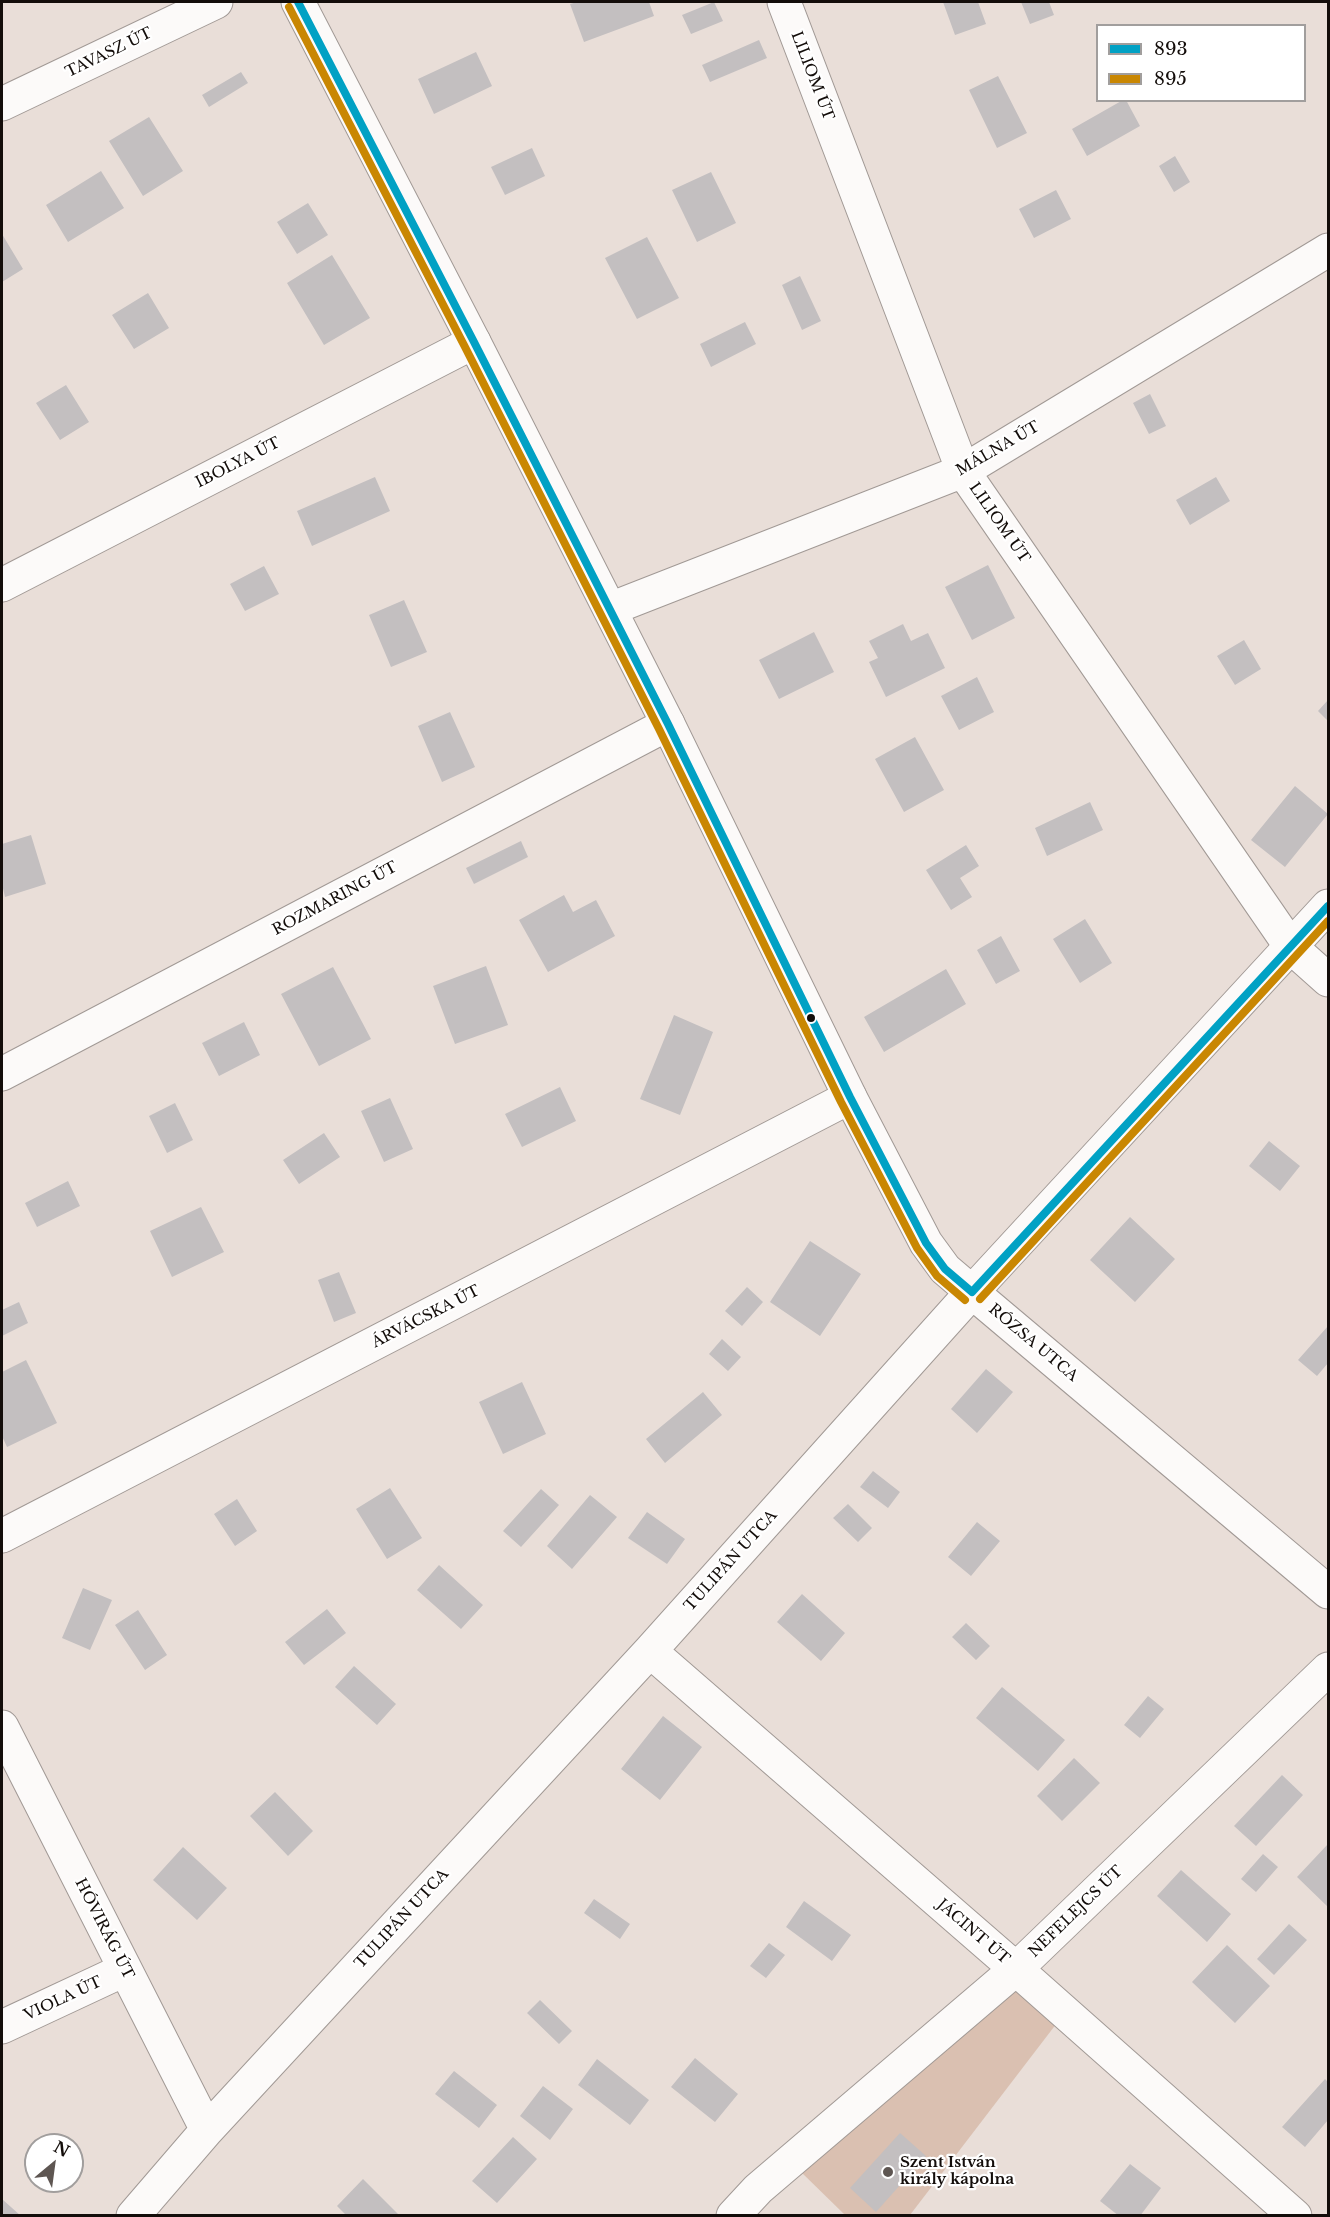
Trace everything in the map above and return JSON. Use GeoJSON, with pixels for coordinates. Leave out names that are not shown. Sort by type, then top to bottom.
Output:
{"type":"FeatureCollection","features":[{"type":"Feature","properties":{"kind":"street","name":"TAVASZ ÚT"},"geometry":{"type":"LineString","coordinates":[[2,104],[216,2]]}},
{"type":"Feature","properties":{"kind":"street","name":"RÓZSA UTCA"},"geometry":{"type":"LineString","coordinates":[[298,2],[610,609],[850,1097],[926,1243],[945,1269],[1329,1592]]}},
{"type":"Feature","properties":{"kind":"street","name":"LILIOM ÚT"},"geometry":{"type":"LineString","coordinates":[[784,2],[963,471],[1291,947],[1329,980]]}},
{"type":"Feature","properties":{"kind":"street","name":"MÁLNA ÚT"},"geometry":{"type":"LineString","coordinates":[[610,609],[963,471],[1329,250]]}},
{"type":"Feature","properties":{"kind":"street","name":"IBOLYA ÚT"},"geometry":{"type":"LineString","coordinates":[[2,585],[474,342]]}},
{"type":"Feature","properties":{"kind":"street","name":"ROZMARING ÚT"},"geometry":{"type":"LineString","coordinates":[[2,1074],[668,724]]}},
{"type":"Feature","properties":{"kind":"street","name":"TULIPÁN UTCA"},"geometry":{"type":"LineString","coordinates":[[133,2216],[207,2130],[650,1651],[972,1292],[1329,906]]}},
{"type":"Feature","properties":{"kind":"street","name":"ÁRVÁCSKA ÚT"},"geometry":{"type":"LineString","coordinates":[[2,1536],[850,1097]]}},
{"type":"Feature","properties":{"kind":"street","name":"JÁCINT ÚT"},"geometry":{"type":"LineString","coordinates":[[650,1651],[1016,1969],[1295,2216]]}},
{"type":"Feature","properties":{"kind":"street","name":"NEFELEJCS ÚT"},"geometry":{"type":"LineString","coordinates":[[733,2216],[758,2189],[1016,1969],[1329,1669]]}},
{"type":"Feature","properties":{"kind":"street","name":"HÓVIRÁG ÚT"},"geometry":{"type":"LineString","coordinates":[[2,1727],[207,2130]]}},
{"type":"Feature","properties":{"kind":"street","name":"VIOLA ÚT"},"geometry":{"type":"LineString","coordinates":[[2,2027],[124,1970]]}},
{"type":"Feature","properties":{"kind":"shaded area"},"geometry":{"type":"Polygon","coordinates":[[[1017,1979],[1060,2019],[910,2215],[845,2215],[800,2171],[1017,1979]]]}},
{"type":"Feature","properties":{"kind":"building"},"geometry":{"type":"Polygon","coordinates":[[[577,2],[649,2],[654,16],[584,42],[570,4],[577,2]]]}},
{"type":"Feature","properties":{"kind":"building"},"geometry":{"type":"Polygon","coordinates":[[[714,2],[723,21],[691,34],[682,15],[714,2]]]}},
{"type":"Feature","properties":{"kind":"building"},"geometry":{"type":"Polygon","coordinates":[[[943,2],[978,2],[986,24],[955,35],[943,2]]]}},
{"type":"Feature","properties":{"kind":"building"},"geometry":{"type":"Polygon","coordinates":[[[1021,2],[1049,2],[1054,15],[1030,24],[1021,2]]]}},
{"type":"Feature","properties":{"kind":"building"},"geometry":{"type":"Polygon","coordinates":[[[759,40],[767,58],[710,82],[702,65],[759,40]]]}},
{"type":"Feature","properties":{"kind":"building"},"geometry":{"type":"Polygon","coordinates":[[[476,52],[492,86],[434,114],[418,79],[476,52]]]}},
{"type":"Feature","properties":{"kind":"building"},"geometry":{"type":"Polygon","coordinates":[[[241,72],[248,83],[209,107],[202,95],[241,72]]]}},
{"type":"Feature","properties":{"kind":"building"},"geometry":{"type":"Polygon","coordinates":[[[998,76],[1027,133],[997,148],[969,90],[998,76]]]}},
{"type":"Feature","properties":{"kind":"building"},"geometry":{"type":"Polygon","coordinates":[[[1119,102],[1127,102],[1140,126],[1087,156],[1072,129],[1119,102]]]}},
{"type":"Feature","properties":{"kind":"building"},"geometry":{"type":"Polygon","coordinates":[[[149,117],[183,171],[143,196],[109,141],[149,117]]]}},
{"type":"Feature","properties":{"kind":"building"},"geometry":{"type":"Polygon","coordinates":[[[532,148],[545,176],[505,195],[491,167],[532,148]]]}},
{"type":"Feature","properties":{"kind":"building"},"geometry":{"type":"Polygon","coordinates":[[[1175,156],[1190,182],[1174,192],[1159,166],[1175,156]]]}},
{"type":"Feature","properties":{"kind":"building"},"geometry":{"type":"Polygon","coordinates":[[[101,171],[124,208],[68,242],[46,205],[101,171]]]}},
{"type":"Feature","properties":{"kind":"building"},"geometry":{"type":"Polygon","coordinates":[[[711,172],[736,223],[697,242],[672,190],[711,172]]]}},
{"type":"Feature","properties":{"kind":"building"},"geometry":{"type":"Polygon","coordinates":[[[1056,190],[1071,219],[1034,238],[1019,209],[1056,190]]]}},
{"type":"Feature","properties":{"kind":"building"},"geometry":{"type":"Polygon","coordinates":[[[308,203],[328,235],[297,254],[277,222],[308,203]]]}},
{"type":"Feature","properties":{"kind":"building"},"geometry":{"type":"Polygon","coordinates":[[[2,234],[23,269],[2,282],[2,234]]]}},
{"type":"Feature","properties":{"kind":"building"},"geometry":{"type":"Polygon","coordinates":[[[647,237],[679,298],[637,319],[605,258],[647,237]]]}},
{"type":"Feature","properties":{"kind":"building"},"geometry":{"type":"Polygon","coordinates":[[[332,255],[370,318],[324,345],[287,283],[332,255]]]}},
{"type":"Feature","properties":{"kind":"building"},"geometry":{"type":"Polygon","coordinates":[[[800,276],[821,321],[802,330],[782,285],[800,276]]]}},
{"type":"Feature","properties":{"kind":"building"},"geometry":{"type":"Polygon","coordinates":[[[148,293],[169,328],[134,349],[112,315],[148,293]]]}},
{"type":"Feature","properties":{"kind":"building"},"geometry":{"type":"Polygon","coordinates":[[[745,322],[756,344],[711,367],[700,344],[745,322]]]}},
{"type":"Feature","properties":{"kind":"building"},"geometry":{"type":"Polygon","coordinates":[[[66,385],[89,422],[60,440],[36,403],[66,385]]]}},
{"type":"Feature","properties":{"kind":"building"},"geometry":{"type":"Polygon","coordinates":[[[1150,394],[1166,426],[1149,434],[1133,403],[1150,394]]]}},
{"type":"Feature","properties":{"kind":"building"},"geometry":{"type":"Polygon","coordinates":[[[375,477],[390,511],[312,546],[297,511],[375,477]]]}},
{"type":"Feature","properties":{"kind":"building"},"geometry":{"type":"Polygon","coordinates":[[[1216,477],[1230,501],[1190,525],[1176,500],[1216,477]]]}},
{"type":"Feature","properties":{"kind":"building"},"geometry":{"type":"Polygon","coordinates":[[[988,565],[1015,618],[972,640],[945,587],[988,565]]]}},
{"type":"Feature","properties":{"kind":"building"},"geometry":{"type":"Polygon","coordinates":[[[264,566],[279,594],[245,611],[230,584],[264,566]]]}},
{"type":"Feature","properties":{"kind":"building"},"geometry":{"type":"Polygon","coordinates":[[[404,600],[427,652],[391,667],[369,615],[404,600]]]}},
{"type":"Feature","properties":{"kind":"building"},"geometry":{"type":"Polygon","coordinates":[[[903,624],[911,641],[928,633],[945,668],[886,697],[869,662],[878,658],[869,641],[903,624]]]}},
{"type":"Feature","properties":{"kind":"building"},"geometry":{"type":"Polygon","coordinates":[[[814,632],[834,672],[779,699],[759,660],[814,632]]]}},
{"type":"Feature","properties":{"kind":"building"},"geometry":{"type":"Polygon","coordinates":[[[1244,640],[1261,669],[1235,685],[1217,656],[1244,640]]]}},
{"type":"Feature","properties":{"kind":"building"},"geometry":{"type":"Polygon","coordinates":[[[977,677],[994,712],[959,730],[941,696],[977,677]]]}},
{"type":"Feature","properties":{"kind":"building"},"geometry":{"type":"Polygon","coordinates":[[[1328,700],[1328,721],[1318,711],[1328,700]]]}},
{"type":"Feature","properties":{"kind":"building"},"geometry":{"type":"Polygon","coordinates":[[[450,712],[475,767],[442,782],[418,726],[450,712]]]}},
{"type":"Feature","properties":{"kind":"building"},"geometry":{"type":"Polygon","coordinates":[[[915,737],[944,790],[904,812],[875,759],[915,737]]]}},
{"type":"Feature","properties":{"kind":"building"},"geometry":{"type":"Polygon","coordinates":[[[1295,786],[1328,814],[1285,867],[1251,840],[1295,786]]]}},
{"type":"Feature","properties":{"kind":"building"},"geometry":{"type":"Polygon","coordinates":[[[1090,802],[1103,830],[1047,856],[1035,828],[1090,802]]]}},
{"type":"Feature","properties":{"kind":"building"},"geometry":{"type":"Polygon","coordinates":[[[31,835],[46,884],[5,897],[2,884],[2,844],[31,835]]]}},
{"type":"Feature","properties":{"kind":"building"},"geometry":{"type":"Polygon","coordinates":[[[521,841],[528,857],[474,884],[466,868],[521,841]]]}},
{"type":"Feature","properties":{"kind":"building"},"geometry":{"type":"Polygon","coordinates":[[[966,845],[979,866],[960,878],[972,897],[951,910],[926,870],[966,845]]]}},
{"type":"Feature","properties":{"kind":"building"},"geometry":{"type":"Polygon","coordinates":[[[564,895],[573,912],[596,900],[615,936],[548,972],[519,920],[564,895]]]}},
{"type":"Feature","properties":{"kind":"building"},"geometry":{"type":"Polygon","coordinates":[[[1085,919],[1112,963],[1080,983],[1053,939],[1085,919]]]}},
{"type":"Feature","properties":{"kind":"building"},"geometry":{"type":"Polygon","coordinates":[[[1001,936],[1020,971],[996,984],[977,950],[1001,936]]]}},
{"type":"Feature","properties":{"kind":"building"},"geometry":{"type":"Polygon","coordinates":[[[486,966],[508,1025],[455,1044],[433,986],[486,966]]]}},
{"type":"Feature","properties":{"kind":"building"},"geometry":{"type":"Polygon","coordinates":[[[333,967],[371,1039],[319,1066],[281,994],[333,967]]]}},
{"type":"Feature","properties":{"kind":"building"},"geometry":{"type":"Polygon","coordinates":[[[946,969],[966,1004],[884,1052],[864,1017],[946,969]]]}},
{"type":"Feature","properties":{"kind":"building"},"geometry":{"type":"Polygon","coordinates":[[[674,1015],[713,1032],[680,1115],[640,1099],[674,1015]]]}},
{"type":"Feature","properties":{"kind":"building"},"geometry":{"type":"Polygon","coordinates":[[[244,1022],[260,1055],[219,1076],[202,1043],[244,1022]]]}},
{"type":"Feature","properties":{"kind":"building"},"geometry":{"type":"Polygon","coordinates":[[[560,1087],[576,1121],[522,1147],[505,1114],[560,1087]]]}},
{"type":"Feature","properties":{"kind":"building"},"geometry":{"type":"Polygon","coordinates":[[[390,1098],[413,1149],[384,1162],[361,1111],[390,1098]]]}},
{"type":"Feature","properties":{"kind":"building"},"geometry":{"type":"Polygon","coordinates":[[[175,1103],[193,1140],[167,1153],[149,1116],[175,1103]]]}},
{"type":"Feature","properties":{"kind":"building"},"geometry":{"type":"Polygon","coordinates":[[[324,1133],[340,1157],[299,1184],[283,1160],[324,1133]]]}},
{"type":"Feature","properties":{"kind":"building"},"geometry":{"type":"Polygon","coordinates":[[[1269,1141],[1300,1166],[1280,1191],[1249,1166],[1269,1141]]]}},
{"type":"Feature","properties":{"kind":"building"},"geometry":{"type":"Polygon","coordinates":[[[68,1181],[80,1206],[37,1227],[25,1203],[68,1181]]]}},
{"type":"Feature","properties":{"kind":"building"},"geometry":{"type":"Polygon","coordinates":[[[201,1207],[224,1252],[172,1277],[150,1231],[201,1207]]]}},
{"type":"Feature","properties":{"kind":"building"},"geometry":{"type":"Polygon","coordinates":[[[1130,1217],[1175,1259],[1135,1302],[1090,1260],[1130,1217]]]}},
{"type":"Feature","properties":{"kind":"building"},"geometry":{"type":"Polygon","coordinates":[[[810,1241],[861,1274],[820,1336],[770,1302],[810,1241]]]}},
{"type":"Feature","properties":{"kind":"building"},"geometry":{"type":"Polygon","coordinates":[[[339,1272],[356,1313],[334,1322],[318,1280],[339,1272]]]}},
{"type":"Feature","properties":{"kind":"building"},"geometry":{"type":"Polygon","coordinates":[[[747,1287],[763,1302],[742,1326],[725,1311],[747,1287]]]}},
{"type":"Feature","properties":{"kind":"building"},"geometry":{"type":"Polygon","coordinates":[[[19,1302],[28,1323],[2,1336],[2,1310],[19,1302]]]}},
{"type":"Feature","properties":{"kind":"building"},"geometry":{"type":"Polygon","coordinates":[[[1328,1326],[1328,1363],[1317,1376],[1298,1360],[1328,1326]]]}},
{"type":"Feature","properties":{"kind":"building"},"geometry":{"type":"Polygon","coordinates":[[[722,1339],[741,1357],[728,1371],[709,1354],[722,1339]]]}},
{"type":"Feature","properties":{"kind":"building"},"geometry":{"type":"Polygon","coordinates":[[[26,1360],[57,1423],[7,1447],[2,1436],[2,1372],[26,1360]]]}},
{"type":"Feature","properties":{"kind":"building"},"geometry":{"type":"Polygon","coordinates":[[[986,1369],[1013,1392],[977,1433],[951,1409],[986,1369]]]}},
{"type":"Feature","properties":{"kind":"building"},"geometry":{"type":"Polygon","coordinates":[[[522,1382],[546,1434],[503,1454],[479,1402],[522,1382]]]}},
{"type":"Feature","properties":{"kind":"building"},"geometry":{"type":"Polygon","coordinates":[[[703,1392],[722,1415],[665,1463],[646,1439],[703,1392]]]}},
{"type":"Feature","properties":{"kind":"building"},"geometry":{"type":"Polygon","coordinates":[[[873,1471],[900,1492],[888,1508],[860,1487],[873,1471]]]}},
{"type":"Feature","properties":{"kind":"building"},"geometry":{"type":"Polygon","coordinates":[[[390,1488],[422,1538],[387,1559],[356,1509],[390,1488]]]}},
{"type":"Feature","properties":{"kind":"building"},"geometry":{"type":"Polygon","coordinates":[[[541,1489],[559,1505],[521,1547],[503,1531],[541,1489]]]}},
{"type":"Feature","properties":{"kind":"building"},"geometry":{"type":"Polygon","coordinates":[[[590,1495],[617,1517],[572,1569],[547,1546],[590,1495]]]}},
{"type":"Feature","properties":{"kind":"building"},"geometry":{"type":"Polygon","coordinates":[[[237,1499],[257,1531],[235,1546],[214,1514],[237,1499]]]}},
{"type":"Feature","properties":{"kind":"building"},"geometry":{"type":"Polygon","coordinates":[[[848,1504],[872,1528],[858,1542],[833,1518],[848,1504]]]}},
{"type":"Feature","properties":{"kind":"building"},"geometry":{"type":"Polygon","coordinates":[[[647,1512],[685,1539],[667,1564],[628,1538],[647,1512]]]}},
{"type":"Feature","properties":{"kind":"building"},"geometry":{"type":"Polygon","coordinates":[[[977,1522],[1000,1541],[971,1576],[948,1557],[977,1522]]]}},
{"type":"Feature","properties":{"kind":"building"},"geometry":{"type":"Polygon","coordinates":[[[439,1565],[483,1605],[461,1629],[417,1590],[439,1565]]]}},
{"type":"Feature","properties":{"kind":"building"},"geometry":{"type":"Polygon","coordinates":[[[83,1588],[112,1600],[90,1650],[62,1638],[83,1588]]]}},
{"type":"Feature","properties":{"kind":"building"},"geometry":{"type":"Polygon","coordinates":[[[802,1594],[845,1633],[821,1661],[777,1622],[802,1594]]]}},
{"type":"Feature","properties":{"kind":"building"},"geometry":{"type":"Polygon","coordinates":[[[327,1609],[346,1633],[304,1665],[285,1642],[327,1609]]]}},
{"type":"Feature","properties":{"kind":"building"},"geometry":{"type":"Polygon","coordinates":[[[138,1610],[167,1655],[145,1670],[115,1625],[138,1610]]]}},
{"type":"Feature","properties":{"kind":"building"},"geometry":{"type":"Polygon","coordinates":[[[966,1623],[990,1646],[976,1660],[952,1637],[966,1623]]]}},
{"type":"Feature","properties":{"kind":"building"},"geometry":{"type":"Polygon","coordinates":[[[354,1666],[396,1704],[377,1725],[335,1687],[354,1666]]]}},
{"type":"Feature","properties":{"kind":"building"},"geometry":{"type":"Polygon","coordinates":[[[1002,1687],[1065,1740],[1038,1771],[976,1718],[1002,1687]]]}},
{"type":"Feature","properties":{"kind":"building"},"geometry":{"type":"Polygon","coordinates":[[[1148,1696],[1164,1709],[1140,1738],[1124,1725],[1148,1696]]]}},
{"type":"Feature","properties":{"kind":"building"},"geometry":{"type":"Polygon","coordinates":[[[663,1716],[702,1747],[660,1800],[621,1769],[663,1716]]]}},
{"type":"Feature","properties":{"kind":"building"},"geometry":{"type":"Polygon","coordinates":[[[1074,1758],[1100,1783],[1062,1821],[1037,1796],[1074,1758]]]}},
{"type":"Feature","properties":{"kind":"building"},"geometry":{"type":"Polygon","coordinates":[[[1282,1775],[1303,1795],[1256,1846],[1234,1826],[1282,1775]]]}},
{"type":"Feature","properties":{"kind":"building"},"geometry":{"type":"Polygon","coordinates":[[[275,1792],[313,1831],[288,1856],[250,1816],[275,1792]]]}},
{"type":"Feature","properties":{"kind":"building"},"geometry":{"type":"Polygon","coordinates":[[[1328,1844],[1328,1907],[1297,1877],[1328,1844]]]}},
{"type":"Feature","properties":{"kind":"building"},"geometry":{"type":"Polygon","coordinates":[[[183,1847],[227,1888],[197,1920],[153,1880],[183,1847]]]}},
{"type":"Feature","properties":{"kind":"building"},"geometry":{"type":"Polygon","coordinates":[[[1263,1854],[1278,1867],[1256,1892],[1241,1879],[1263,1854]]]}},
{"type":"Feature","properties":{"kind":"building"},"geometry":{"type":"Polygon","coordinates":[[[1181,1870],[1231,1914],[1207,1942],[1157,1896],[1181,1870]]]}},
{"type":"Feature","properties":{"kind":"building"},"geometry":{"type":"Polygon","coordinates":[[[594,1899],[630,1924],[620,1939],[584,1913],[594,1899]]]}},
{"type":"Feature","properties":{"kind":"building"},"geometry":{"type":"Polygon","coordinates":[[[804,1901],[851,1935],[832,1961],[786,1927],[804,1901]]]}},
{"type":"Feature","properties":{"kind":"building"},"geometry":{"type":"Polygon","coordinates":[[[1289,1924],[1307,1940],[1274,1975],[1257,1959],[1289,1924]]]}},
{"type":"Feature","properties":{"kind":"building"},"geometry":{"type":"Polygon","coordinates":[[[769,1943],[785,1955],[766,1978],[750,1966],[769,1943]]]}},
{"type":"Feature","properties":{"kind":"building"},"geometry":{"type":"Polygon","coordinates":[[[1227,1945],[1270,1986],[1235,2023],[1192,1982],[1227,1945]]]}},
{"type":"Feature","properties":{"kind":"building"},"geometry":{"type":"Polygon","coordinates":[[[540,2000],[572,2031],[559,2044],[527,2013],[540,2000]]]}},
{"type":"Feature","properties":{"kind":"building"},"geometry":{"type":"Polygon","coordinates":[[[695,2058],[738,2094],[715,2122],[671,2087],[695,2058]]]}},
{"type":"Feature","properties":{"kind":"building"},"geometry":{"type":"Polygon","coordinates":[[[597,2059],[649,2100],[630,2125],[578,2085],[597,2059]]]}},
{"type":"Feature","properties":{"kind":"building"},"geometry":{"type":"Polygon","coordinates":[[[454,2071],[497,2105],[479,2128],[435,2094],[454,2071]]]}},
{"type":"Feature","properties":{"kind":"building"},"geometry":{"type":"Polygon","coordinates":[[[1325,2079],[1328,2082],[1328,2120],[1305,2147],[1282,2127],[1325,2079]]]}},
{"type":"Feature","properties":{"kind":"building"},"geometry":{"type":"Polygon","coordinates":[[[543,2086],[573,2109],[550,2140],[520,2116],[543,2086]]]}},
{"type":"Feature","properties":{"kind":"building","name":"Szent István király kápolna"},"geometry":{"type":"Polygon","coordinates":[[[900,2133],[926,2156],[876,2212],[850,2188],[900,2133]]]}},
{"type":"Feature","properties":{"kind":"building"},"geometry":{"type":"Polygon","coordinates":[[[513,2137],[537,2159],[497,2203],[472,2181],[513,2137]]]}},
{"type":"Feature","properties":{"kind":"building"},"geometry":{"type":"Polygon","coordinates":[[[1130,2164],[1161,2188],[1140,2216],[1119,2216],[1100,2201],[1130,2164]]]}},
{"type":"Feature","properties":{"kind":"building"},"geometry":{"type":"Polygon","coordinates":[[[363,2179],[398,2214],[397,2216],[347,2216],[337,2206],[363,2179]]]}},
{"type":"Feature","properties":{"kind":"building"},"geometry":{"type":"Polygon","coordinates":[[[2,2199],[21,2216],[2,2216],[2,2199]]]}},
{"type":"Feature","properties":{"kind":"transit line","name":"893"},"geometry":{"type":"LineString","coordinates":[[298,2],[668,724],[850,1097],[926,1243],[945,1269],[972,1292]]}},
{"type":"Feature","properties":{"kind":"transit line","name":"895"},"geometry":{"type":"LineString","coordinates":[[289,7],[659,729],[841,1102],[917,1248],[937,1276],[965,1300]]}},
{"type":"Feature","properties":{"kind":"transit line","name":"893"},"geometry":{"type":"LineString","coordinates":[[972,1292],[1328,906]]}},
{"type":"Feature","properties":{"kind":"transit line","name":"895"},"geometry":{"type":"LineString","coordinates":[[980,1299],[1328,921]]}},
{"type":"Feature","properties":{"kind":"place","name":"Szent István király kápolna"},"geometry":{"type":"Point","coordinates":[888,2172]}}]}
